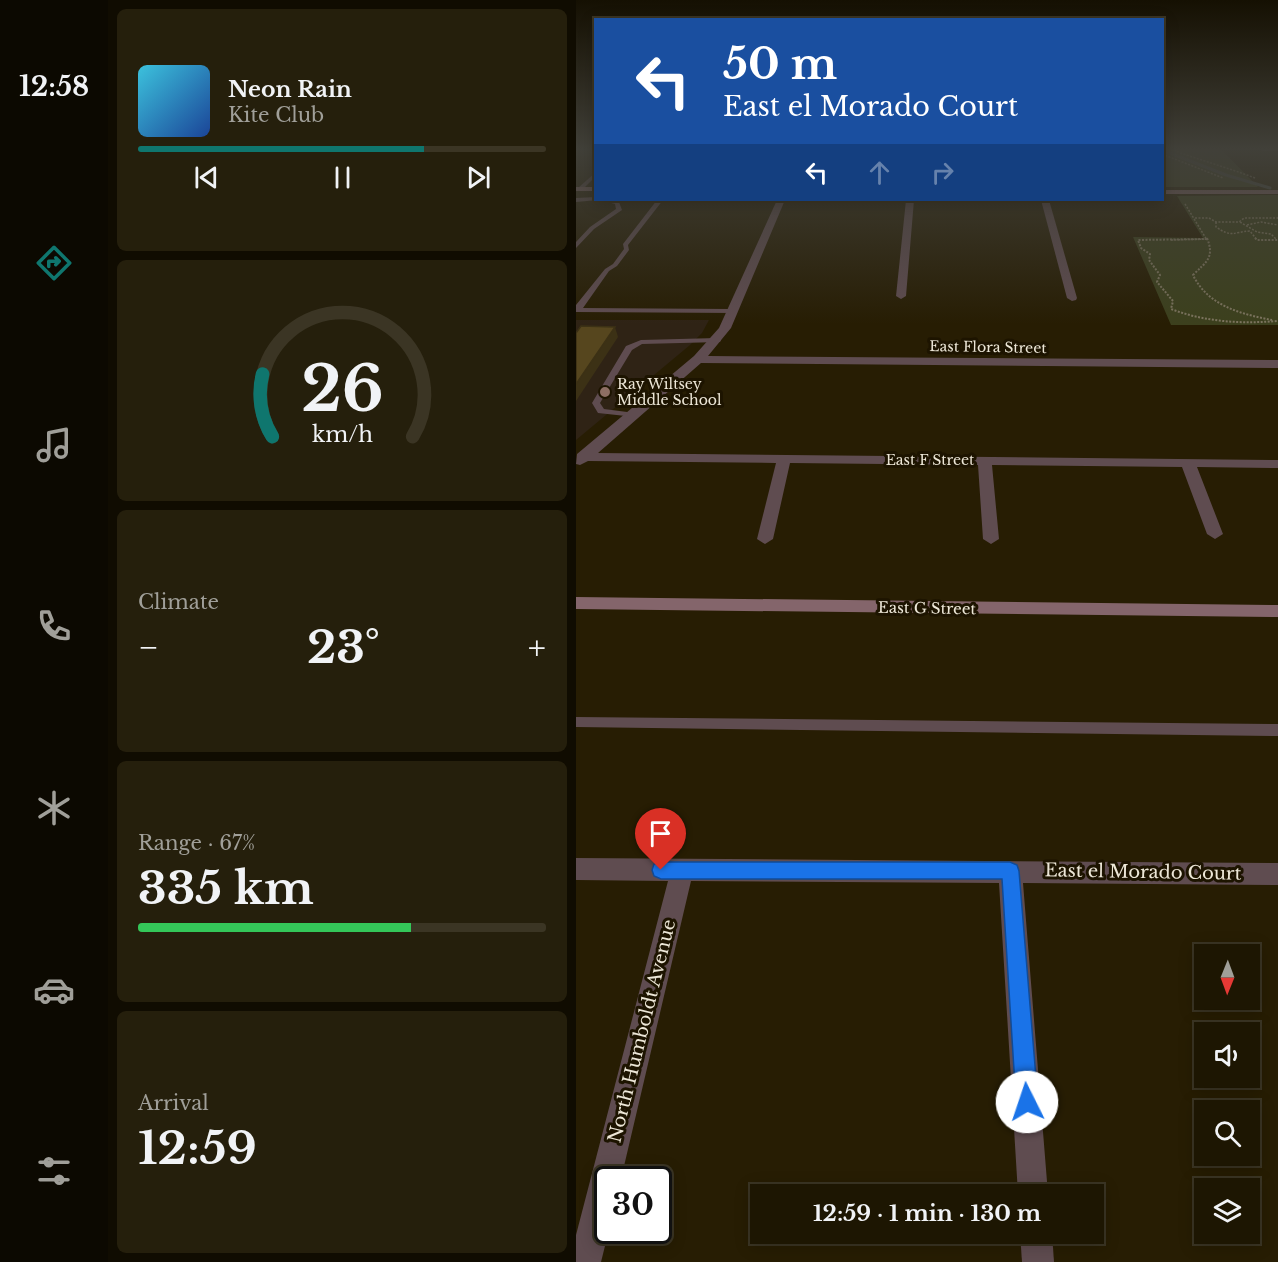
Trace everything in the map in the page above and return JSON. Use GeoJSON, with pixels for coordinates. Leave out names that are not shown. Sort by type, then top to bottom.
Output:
{"type":"FeatureCollection","features":[{"type":"Feature","properties":{"kind":"street"},"geometry":{"type":"LineString","coordinates":[[579,463],[717,340],[778,207]]}},
{"type":"Feature","properties":{"kind":"street"},"geometry":{"type":"LineString","coordinates":[[901,296],[909,207]]}},
{"type":"Feature","properties":{"kind":"street"},"geometry":{"type":"LineString","coordinates":[[1047,207],[1072,298]]}},
{"type":"Feature","properties":{"kind":"street","name":"East Flora Street"},"geometry":{"type":"LineString","coordinates":[[698,359],[1278,364]]}},
{"type":"Feature","properties":{"kind":"street"},"geometry":{"type":"LineString","coordinates":[[765,539],[784,459]]}},
{"type":"Feature","properties":{"kind":"street","name":"East F Street"},"geometry":{"type":"LineString","coordinates":[[579,463],[784,459],[1278,464]]}},
{"type":"Feature","properties":{"kind":"street"},"geometry":{"type":"LineString","coordinates":[[985,461],[991,538]]}},
{"type":"Feature","properties":{"kind":"street"},"geometry":{"type":"LineString","coordinates":[[1188,463],[1215,534]]}},
{"type":"Feature","properties":{"kind":"street","name":"East G Street"},"geometry":{"type":"LineString","coordinates":[[576,603],[1278,611]]}},
{"type":"Feature","properties":{"kind":"street","name":"East el Morado Court"},"geometry":{"type":"LineString","coordinates":[[576,869],[1278,874]]}},
{"type":"Feature","properties":{"kind":"street","name":"North Humboldt Avenue"},"geometry":{"type":"LineString","coordinates":[[585,1262],[682,870]]}},
{"type":"Feature","properties":{"kind":"street"},"geometry":{"type":"LineString","coordinates":[[1010,871],[1032,1184]]}},
{"type":"Feature","properties":{"kind":"street"},"geometry":{"type":"LineString","coordinates":[[1037,1244],[1038,1262]]}},
{"type":"Feature","properties":{"kind":"lane"},"geometry":{"type":"LineString","coordinates":[[576,246],[592,228],[619,210],[618,207]]}},
{"type":"Feature","properties":{"kind":"lane"},"geometry":{"type":"LineString","coordinates":[[655,207],[625,245],[627,249],[615,265],[606,270],[579,310],[732,311]]}},
{"type":"Feature","properties":{"kind":"lane"},"geometry":{"type":"LineString","coordinates":[[632,415],[601,411],[596,403],[629,348],[640,342],[717,340]]}},
{"type":"Feature","properties":{"kind":"lane"},"geometry":{"type":"LineString","coordinates":[[576,722],[1278,730]]}},
{"type":"Feature","properties":{"kind":"path"},"geometry":{"type":"LineString","coordinates":[[1187,207],[1207,238],[1212,256],[1193,275],[1196,283],[1206,295],[1222,305],[1278,321]]}},
{"type":"Feature","properties":{"kind":"path"},"geometry":{"type":"LineString","coordinates":[[1194,218],[1209,218],[1216,222],[1239,222],[1255,231]]}},
{"type":"Feature","properties":{"kind":"path"},"geometry":{"type":"LineString","coordinates":[[1239,222],[1244,218],[1278,218]]}},
{"type":"Feature","properties":{"kind":"path"},"geometry":{"type":"LineString","coordinates":[[1216,222],[1216,227],[1232,235],[1242,231],[1277,233]]}},
{"type":"Feature","properties":{"kind":"path"},"geometry":{"type":"LineString","coordinates":[[1246,225],[1261,222],[1278,225]]}},
{"type":"Feature","properties":{"kind":"path"},"geometry":{"type":"LineString","coordinates":[[1250,231],[1257,240],[1277,240]]}},
{"type":"Feature","properties":{"kind":"path"},"geometry":{"type":"LineString","coordinates":[[1271,234],[1277,240]]}},
{"type":"Feature","properties":{"kind":"path"},"geometry":{"type":"LineString","coordinates":[[1207,238],[1138,240],[1141,248],[1150,254],[1149,260],[1160,275],[1157,282],[1173,301],[1171,309],[1180,313],[1217,319],[1278,321]]}},
{"type":"Feature","properties":{"kind":"shaded area","name":"Ray Wiltsey Middle School"},"geometry":{"type":"Polygon","coordinates":[[[576,320],[709,320],[702,333],[690,345],[576,440],[576,320]]]}},
{"type":"Feature","properties":{"kind":"green space"},"geometry":{"type":"Polygon","coordinates":[[[1184,207],[1278,207],[1278,325],[1171,325],[1133,237],[1203,238],[1184,207]]]}},
{"type":"Feature","properties":{"kind":"building"},"geometry":{"type":"Polygon","coordinates":[[[581,326],[615,327],[576,384],[576,333],[581,326]]]}},
{"type":"Feature","properties":{"kind":"place","name":"Ray Wiltsey Middle School"},"geometry":{"type":"Point","coordinates":[605,392]}},
{"type":"Feature","properties":{"kind":"route"},"geometry":{"type":"LineString","coordinates":[[661,870],[1010,871],[1027,1102]]}}]}
